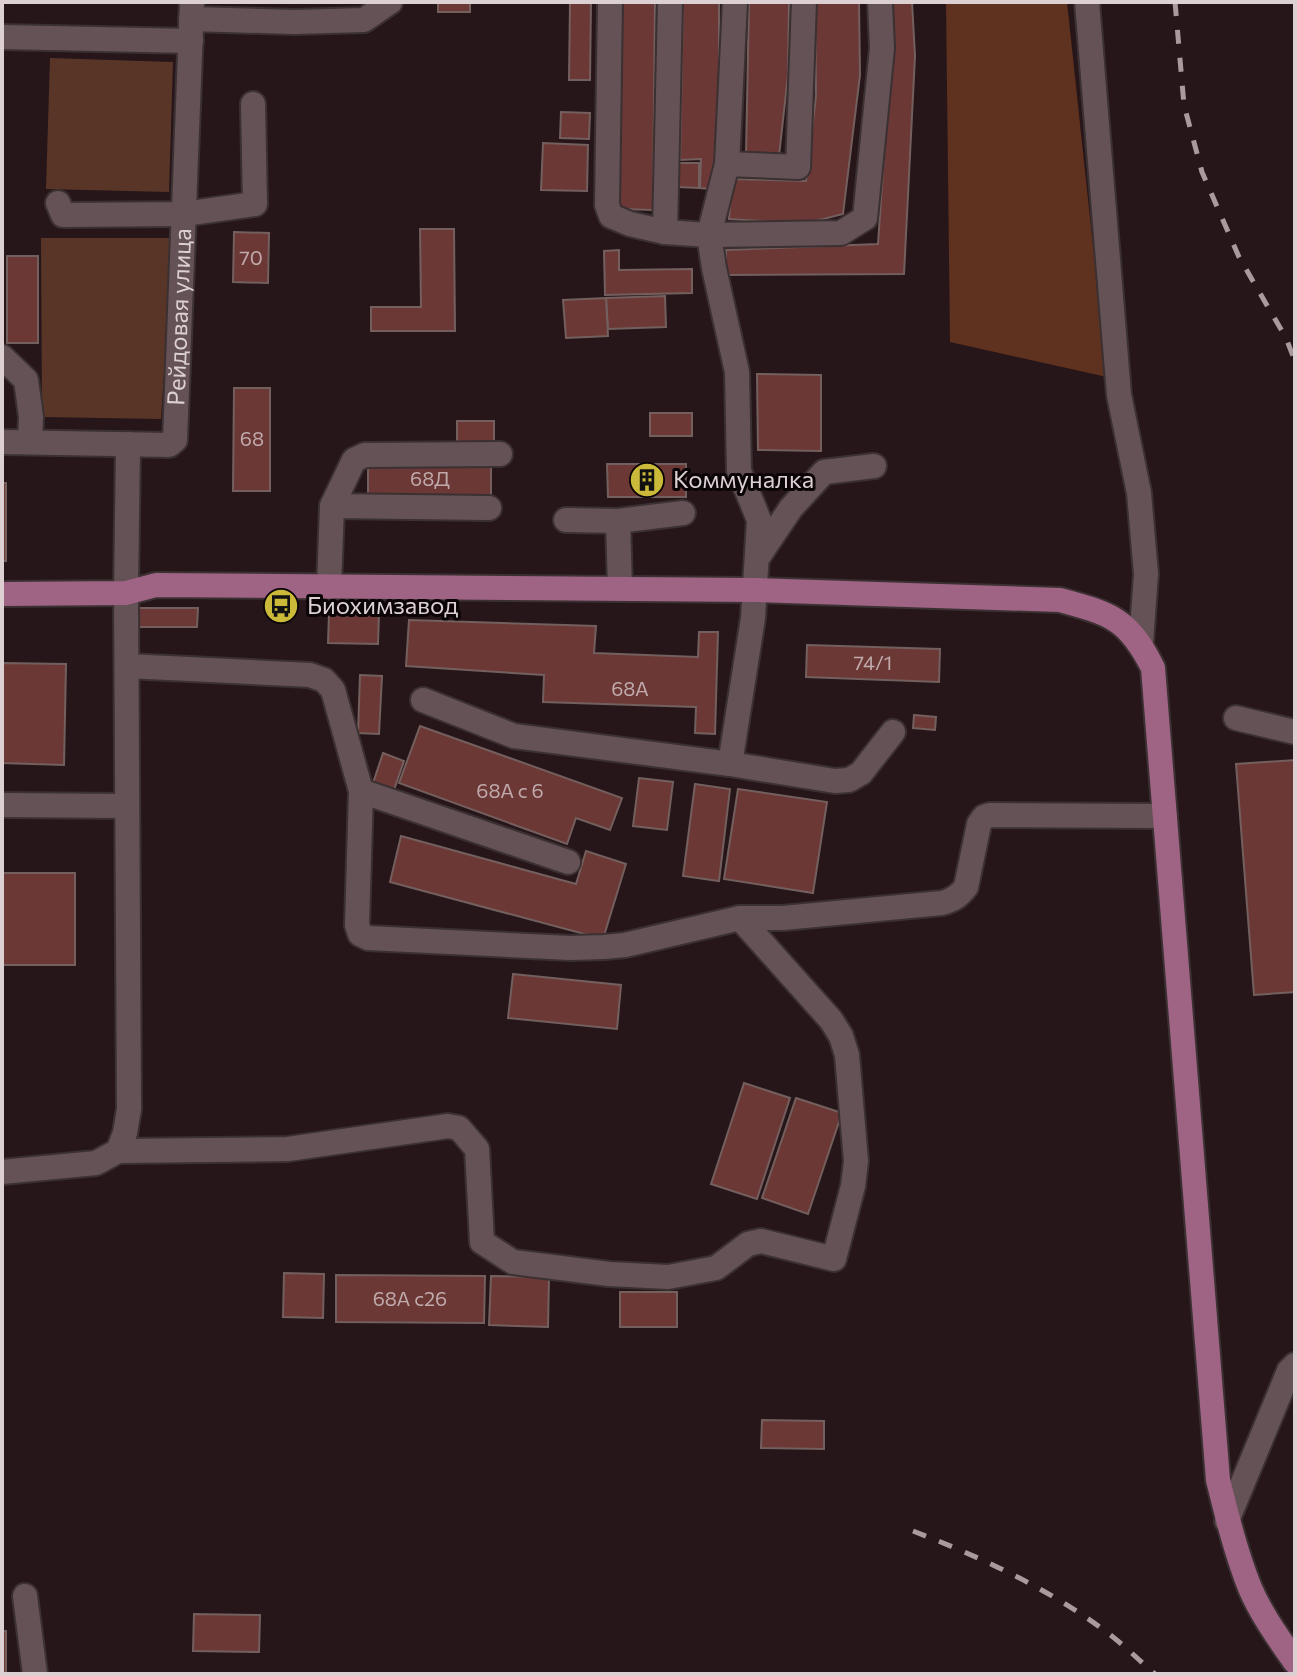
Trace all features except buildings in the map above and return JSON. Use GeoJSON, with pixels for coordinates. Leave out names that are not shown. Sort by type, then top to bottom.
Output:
{"type":"FeatureCollection","features":[{"type":"Feature","properties":{"kind":"main road"},"geometry":{"type":"LineString","coordinates":[[2,594],[126,593],[156,585],[754,590],[1060,600],[1096,610],[1127,628],[1141,643],[1153,668],[1218,1480],[1227,1521],[1251,1589],[1295,1662]]}},
{"type":"Feature","properties":{"kind":"street"},"geometry":{"type":"LineString","coordinates":[[2,37],[295,12],[364,20],[390,2]]}},
{"type":"Feature","properties":{"kind":"street"},"geometry":{"type":"LineString","coordinates":[[610,2],[607,205],[611,216],[665,232],[709,235],[841,233],[865,218],[882,48],[880,2]]}},
{"type":"Feature","properties":{"kind":"street"},"geometry":{"type":"LineString","coordinates":[[665,232],[670,2]]}},
{"type":"Feature","properties":{"kind":"street"},"geometry":{"type":"LineString","coordinates":[[730,764],[753,618],[759,520],[739,471],[737,372],[709,235],[727,164],[735,2]]}},
{"type":"Feature","properties":{"kind":"street"},"geometry":{"type":"LineString","coordinates":[[727,164],[798,167],[804,2]]}},
{"type":"Feature","properties":{"kind":"street"},"geometry":{"type":"LineString","coordinates":[[1087,2],[1119,395],[1139,493],[1145,560],[1141,643]]}},
{"type":"Feature","properties":{"kind":"street","name":"Рейдовая улица"},"geometry":{"type":"LineString","coordinates":[[2,442],[169,445],[175,440],[191,21]]}},
{"type":"Feature","properties":{"kind":"street"},"geometry":{"type":"LineString","coordinates":[[58,203],[63,215],[184,214],[255,204],[253,104]]}},
{"type":"Feature","properties":{"kind":"street"},"geometry":{"type":"LineString","coordinates":[[2,357],[26,380],[31,417],[30,442]]}},
{"type":"Feature","properties":{"kind":"street"},"geometry":{"type":"LineString","coordinates":[[118,1151],[129,1109],[126,806],[128,444]]}},
{"type":"Feature","properties":{"kind":"street"},"geometry":{"type":"LineString","coordinates":[[329,587],[332,506],[354,460],[365,455],[500,454]]}},
{"type":"Feature","properties":{"kind":"street"},"geometry":{"type":"LineString","coordinates":[[756,559],[791,508],[824,472],[874,466]]}},
{"type":"Feature","properties":{"kind":"street"},"geometry":{"type":"LineString","coordinates":[[332,506],[489,508]]}},
{"type":"Feature","properties":{"kind":"street"},"geometry":{"type":"LineString","coordinates":[[566,520],[618,521],[683,513]]}},
{"type":"Feature","properties":{"kind":"street"},"geometry":{"type":"LineString","coordinates":[[618,521],[620,588]]}},
{"type":"Feature","properties":{"kind":"street"},"geometry":{"type":"LineString","coordinates":[[127,666],[310,675],[324,680],[333,690],[361,791],[357,925],[360,934],[368,938],[604,947],[625,945],[740,918],[783,918],[942,903],[960,895],[966,887],[979,824],[984,817],[1165,816]]}},
{"type":"Feature","properties":{"kind":"street"},"geometry":{"type":"LineString","coordinates":[[423,700],[514,736],[835,781],[849,780],[861,773],[893,732]]}},
{"type":"Feature","properties":{"kind":"street"},"geometry":{"type":"LineString","coordinates":[[1236,718],[1295,732]]}},
{"type":"Feature","properties":{"kind":"street"},"geometry":{"type":"LineString","coordinates":[[361,791],[568,862]]}},
{"type":"Feature","properties":{"kind":"street"},"geometry":{"type":"LineString","coordinates":[[2,805],[126,806]]}},
{"type":"Feature","properties":{"kind":"street"},"geometry":{"type":"LineString","coordinates":[[2,1172],[96,1163],[118,1151],[288,1149],[448,1126],[459,1128],[477,1149],[482,1242],[513,1262],[609,1274],[668,1277],[716,1268],[748,1244],[761,1241],[834,1259],[853,1186],[856,1161],[847,1055],[841,1036],[831,1020],[740,918]]}},
{"type":"Feature","properties":{"kind":"street"},"geometry":{"type":"LineString","coordinates":[[1227,1521],[1289,1371],[1295,1365]]}},
{"type":"Feature","properties":{"kind":"street"},"geometry":{"type":"LineString","coordinates":[[25,1596],[35,1674]]}},
{"type":"Feature","properties":{"kind":"shaded area"},"geometry":{"type":"Polygon","coordinates":[[[946,2],[1067,2],[1107,377],[950,342],[946,2]]]}},
{"type":"Feature","properties":{"kind":"shaded area"},"geometry":{"type":"Polygon","coordinates":[[[50,58],[173,62],[169,192],[46,189],[50,58]]]}},
{"type":"Feature","properties":{"kind":"shaded area"},"geometry":{"type":"Polygon","coordinates":[[[41,238],[173,238],[161,419],[42,417],[41,238]]]}},
{"type":"Feature","properties":{"kind":"railway"},"geometry":{"type":"LineString","coordinates":[[1175,2],[1184,105],[1202,172],[1239,257],[1286,338],[1295,361]]}},
{"type":"Feature","properties":{"kind":"railway"},"geometry":{"type":"LineString","coordinates":[[913,1531],[965,1552],[1042,1590],[1113,1637],[1155,1674]]}},
{"type":"Feature","properties":{"kind":"place","name":"Коммуналка"},"geometry":{"type":"Point","coordinates":[647,480]}},
{"type":"Feature","properties":{"kind":"place","name":"Биохимзавод"},"geometry":{"type":"Point","coordinates":[281,606]}}]}
